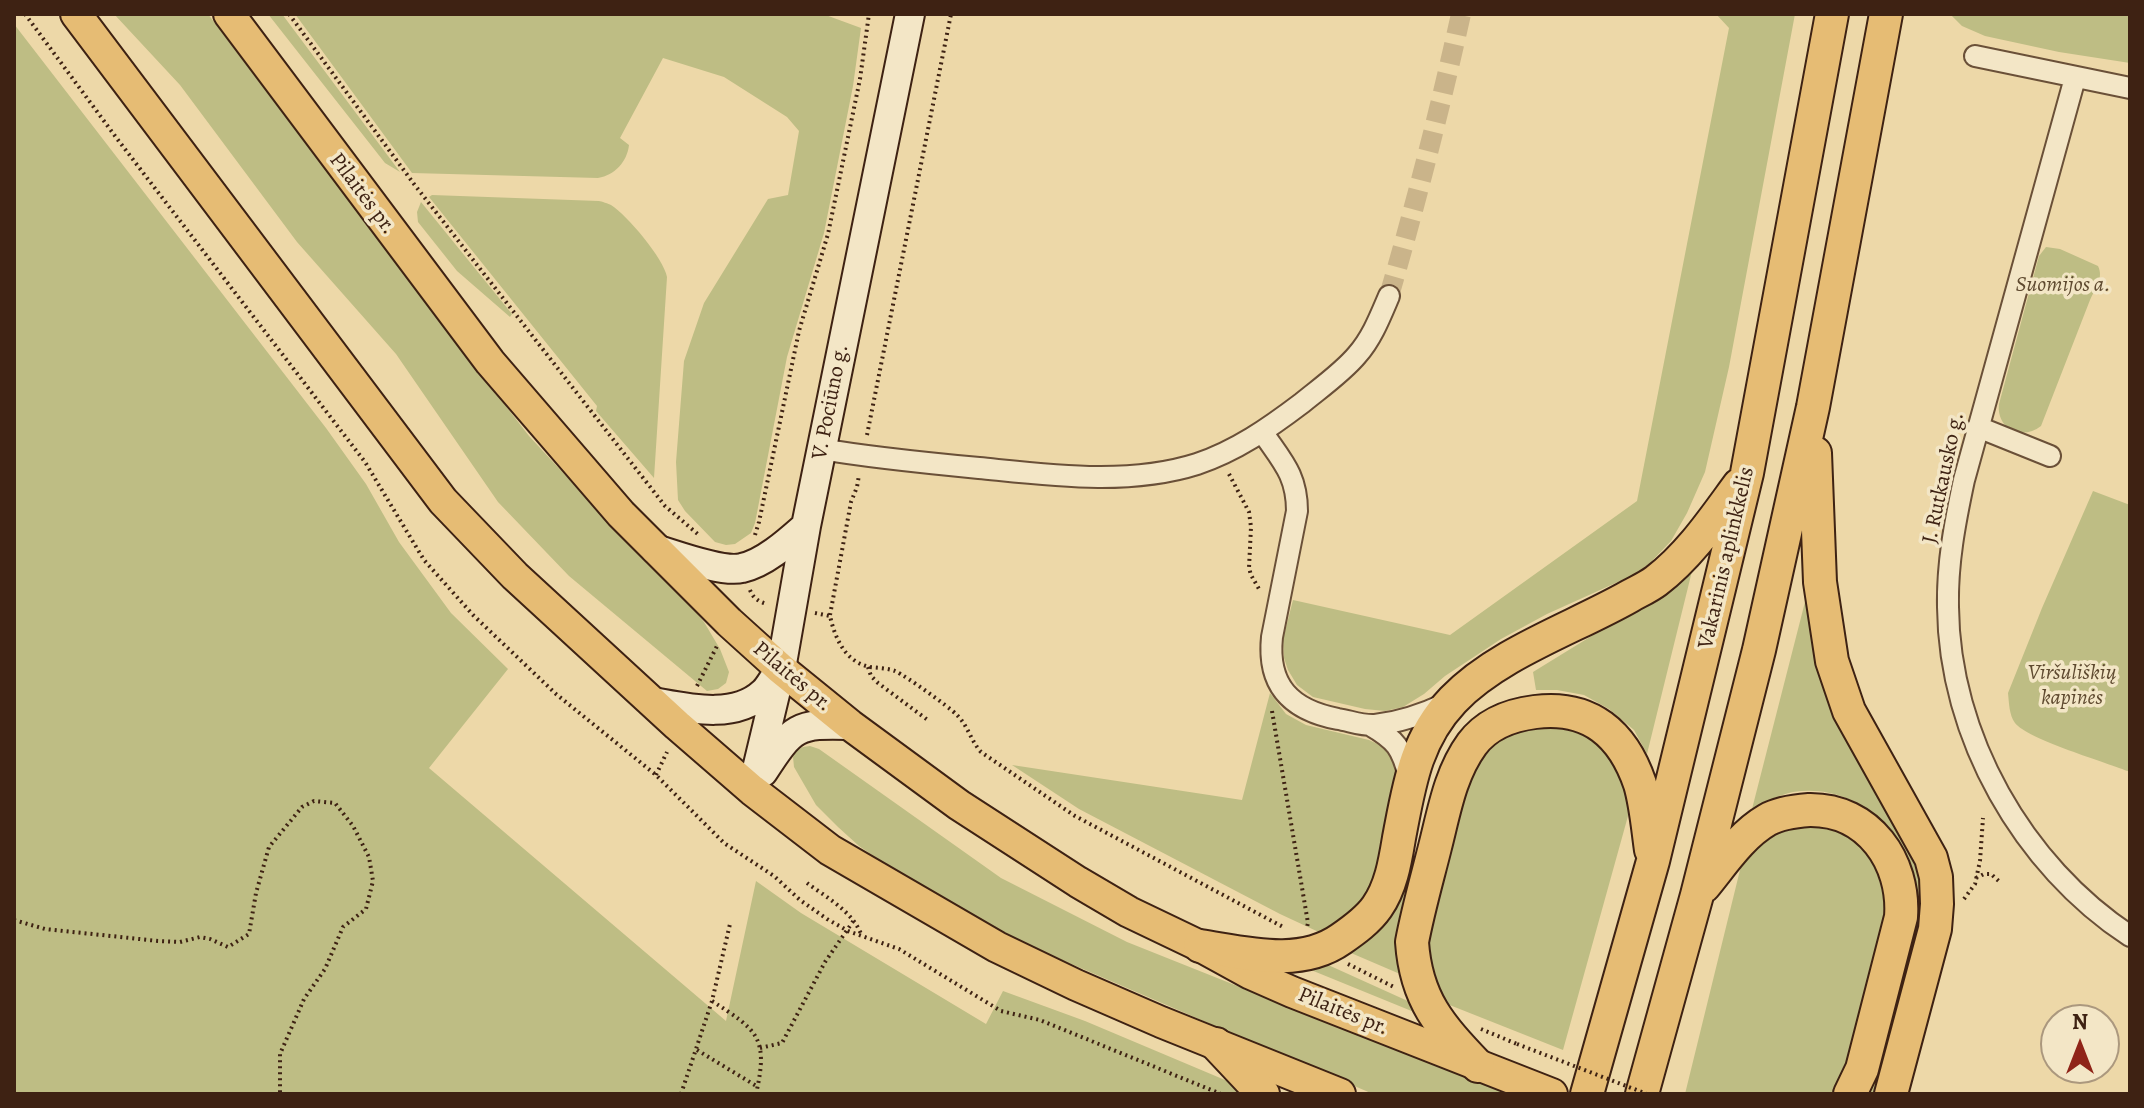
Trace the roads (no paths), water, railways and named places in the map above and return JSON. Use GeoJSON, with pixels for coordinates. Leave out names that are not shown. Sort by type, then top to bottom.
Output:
{"type":"FeatureCollection","features":[{"type":"Feature","properties":{"kind":"highway","name":"Vakarinis aplinkkelis"},"geometry":{"type":"LineString","coordinates":[[1587,1094],[1653,861],[1747,473],[1832,14]]}},
{"type":"Feature","properties":{"kind":"highway"},"geometry":{"type":"LineString","coordinates":[[1644,1094],[1759,650],[1813,407],[1886,14]]}},
{"type":"Feature","properties":{"kind":"highway"},"geometry":{"type":"LineString","coordinates":[[1813,407],[1820,582],[1832,661],[1849,711],[1931,858],[1936,877],[1935,923],[1891,1094]]}},
{"type":"Feature","properties":{"kind":"highway"},"geometry":{"type":"LineString","coordinates":[[1200,946],[1265,956],[1295,956],[1316,936],[1359,925],[1377,907],[1388,885],[1410,781],[1423,743],[1454,699],[1481,676],[1513,657],[1656,581],[1695,544],[1747,473]]}},
{"type":"Feature","properties":{"kind":"highway"},"geometry":{"type":"LineString","coordinates":[[1492,1071],[1453,1039],[1427,1003],[1414,966],[1412,942],[1448,793],[1459,765],[1473,743],[1492,725],[1513,716],[1538,711],[1571,712],[1597,721],[1621,743],[1640,785],[1653,861]]}},
{"type":"Feature","properties":{"kind":"highway"},"geometry":{"type":"LineString","coordinates":[[1697,895],[1747,834],[1770,818],[1796,811],[1821,810],[1843,816],[1863,827],[1879,843],[1899,878],[1901,917],[1862,1069],[1850,1094]]}},
{"type":"Feature","properties":{"kind":"highway"},"geometry":{"type":"LineString","coordinates":[[1216,1044],[1263,1094]]}},
{"type":"Feature","properties":{"kind":"main road"},"geometry":{"type":"LineString","coordinates":[[76,14],[443,501],[515,576],[653,702],[682,717],[752,790],[830,850],[997,947],[1076,985],[1340,1094]]}},
{"type":"Feature","properties":{"kind":"main road","name":"Pilaitės pr."},"geometry":{"type":"LineString","coordinates":[[229,14],[490,362],[621,514],[729,622],[781,669],[850,725],[959,805],[1129,912],[1292,992],[1552,1094]]}},
{"type":"Feature","properties":{"kind":"main road","name":"V. Pociūno g."},"geometry":{"type":"LineString","coordinates":[[752,790],[781,669],[821,449],[910,14]]}},
{"type":"Feature","properties":{"kind":"main road"},"geometry":{"type":"LineString","coordinates":[[655,549],[727,569],[742,568],[783,546],[806,526]]}},
{"type":"Feature","properties":{"kind":"main road"},"geometry":{"type":"LineString","coordinates":[[682,717],[738,708],[763,694],[781,669]]}},
{"type":"Feature","properties":{"kind":"main road"},"geometry":{"type":"LineString","coordinates":[[752,790],[780,745],[796,731],[815,724],[850,725]]}},
{"type":"Feature","properties":{"kind":"street"},"geometry":{"type":"LineString","coordinates":[[1975,56],[2130,88]]}},
{"type":"Feature","properties":{"kind":"street","name":"J. Rutkausko g."},"geometry":{"type":"LineString","coordinates":[[2075,78],[1978,427],[1954,525],[1948,608],[1957,685],[1981,756],[2023,832],[2073,890],[2130,936]]}},
{"type":"Feature","properties":{"kind":"street"},"geometry":{"type":"LineString","coordinates":[[821,449],[863,456],[1088,476],[1145,474],[1193,465],[1263,433],[1313,394],[1357,356],[1376,328],[1389,296]]}},
{"type":"Feature","properties":{"kind":"street"},"geometry":{"type":"LineString","coordinates":[[1978,427],[2050,456]]}},
{"type":"Feature","properties":{"kind":"street"},"geometry":{"type":"LineString","coordinates":[[1263,433],[1293,478],[1297,496],[1297,511],[1272,637],[1270,656],[1274,672],[1282,689],[1306,710],[1370,725],[1389,736],[1399,746],[1410,781]]}},
{"type":"Feature","properties":{"kind":"street"},"geometry":{"type":"LineString","coordinates":[[1370,725],[1409,718],[1454,699]]}},
{"type":"Feature","properties":{"kind":"tunnel"},"geometry":{"type":"LineString","coordinates":[[1389,296],[1461,14]]}},
{"type":"Feature","properties":{"kind":"park label","name":"Suomijos a."},"geometry":{"type":"Point","coordinates":[2063,286]}},
{"type":"Feature","properties":{"kind":"park label","name":"Viršuliškių kapinės"},"geometry":{"type":"Point","coordinates":[2072,686]}}]}
